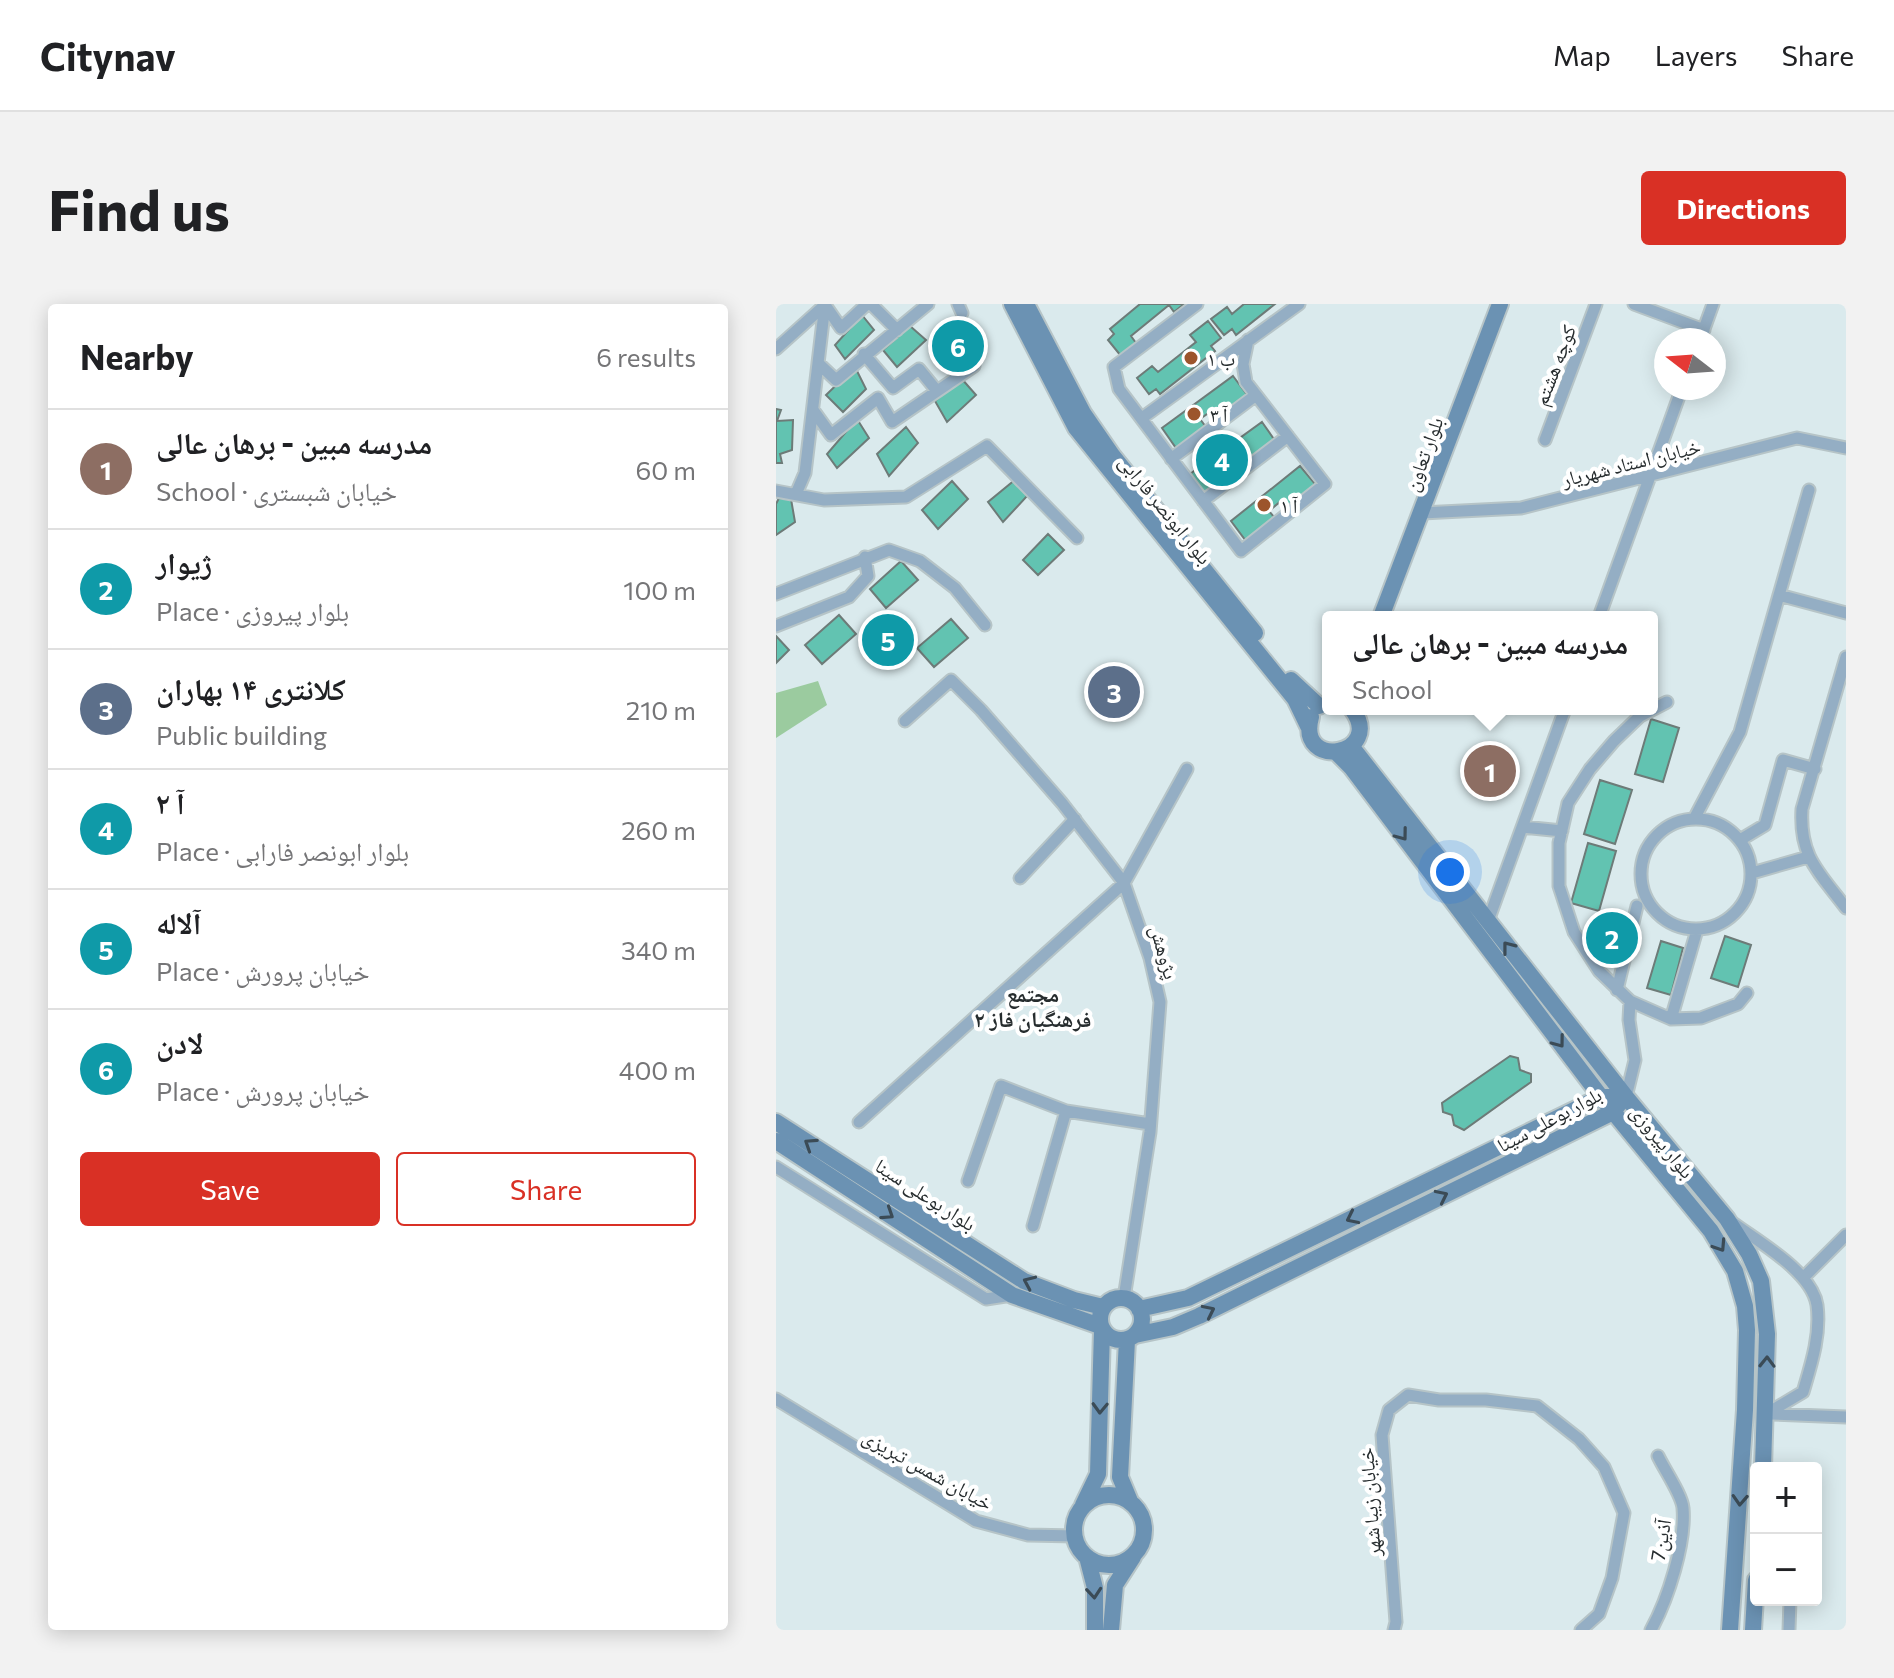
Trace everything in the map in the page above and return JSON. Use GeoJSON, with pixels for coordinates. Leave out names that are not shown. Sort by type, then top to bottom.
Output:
{"type":"FeatureCollection","features":[{"type":"Feature","properties":{"kind":"street"},"geometry":{"type":"LineString","coordinates":[[825,304],[841,328],[869,304],[897,330]]}},
{"type":"Feature","properties":{"kind":"street"},"geometry":{"type":"LineString","coordinates":[[776,349],[825,304]]}},
{"type":"Feature","properties":{"kind":"street"},"geometry":{"type":"LineString","coordinates":[[796,494],[805,473],[825,304]]}},
{"type":"Feature","properties":{"kind":"street"},"geometry":{"type":"LineString","coordinates":[[818,363],[836,380],[928,304]]}},
{"type":"Feature","properties":{"kind":"street","name":"بلوار ابونصر فارابی"},"geometry":{"type":"LineString","coordinates":[[1012,304],[1076,428],[1297,688],[1322,703]]}},
{"type":"Feature","properties":{"kind":"street","name":"بلوار ابونصر فارابی"},"geometry":{"type":"LineString","coordinates":[[1026,304],[1059,371],[1090,423],[1295,699],[1314,742],[1328,752],[1343,749]]}},
{"type":"Feature","properties":{"kind":"street"},"geometry":{"type":"LineString","coordinates":[[1197,304],[1114,367],[1119,389],[1241,551],[1325,484],[1246,382],[1243,364],[1248,340]]}},
{"type":"Feature","properties":{"kind":"street"},"geometry":{"type":"LineString","coordinates":[[1142,418],[1299,304]]}},
{"type":"Feature","properties":{"kind":"street","name":"بلوار تعاون"},"geometry":{"type":"LineString","coordinates":[[1383,611],[1500,304]]}},
{"type":"Feature","properties":{"kind":"street","name":"کوچه هشتم"},"geometry":{"type":"LineString","coordinates":[[1545,440],[1596,304]]}},
{"type":"Feature","properties":{"kind":"street"},"geometry":{"type":"LineString","coordinates":[[1634,304],[1687,328]]}},
{"type":"Feature","properties":{"kind":"street"},"geometry":{"type":"LineString","coordinates":[[1704,328],[1713,304]]}},
{"type":"Feature","properties":{"kind":"street"},"geometry":{"type":"LineString","coordinates":[[864,354],[893,388],[919,369],[937,391]]}},
{"type":"Feature","properties":{"kind":"street"},"geometry":{"type":"LineString","coordinates":[[813,410],[831,435],[878,398],[892,422],[974,366]]}},
{"type":"Feature","properties":{"kind":"street"},"geometry":{"type":"LineString","coordinates":[[1171,459],[1256,395]]}},
{"type":"Feature","properties":{"kind":"street"},"geometry":{"type":"LineString","coordinates":[[1601,611],[1677,400]]}},
{"type":"Feature","properties":{"kind":"street"},"geometry":{"type":"LineString","coordinates":[[1203,501],[1288,436]]}},
{"type":"Feature","properties":{"kind":"street","name":"خیابان استاد شهریار"},"geometry":{"type":"LineString","coordinates":[[1422,513],[1521,508],[1797,438],[1846,448]]}},
{"type":"Feature","properties":{"kind":"street"},"geometry":{"type":"LineString","coordinates":[[776,491],[824,500],[906,497],[987,446],[1077,538]]}},
{"type":"Feature","properties":{"kind":"street"},"geometry":{"type":"LineString","coordinates":[[1694,819],[1740,732],[1809,490]]}},
{"type":"Feature","properties":{"kind":"street"},"geometry":{"type":"LineString","coordinates":[[776,594],[889,550],[920,561],[955,588],[985,625]]}},
{"type":"Feature","properties":{"kind":"street"},"geometry":{"type":"LineString","coordinates":[[776,626],[849,597],[868,576],[865,557]]}},
{"type":"Feature","properties":{"kind":"street"},"geometry":{"type":"LineString","coordinates":[[1779,595],[1846,613]]}},
{"type":"Feature","properties":{"kind":"street"},"geometry":{"type":"LineString","coordinates":[[1845,903],[1808,857],[1801,825],[1802,809],[1846,657]]}},
{"type":"Feature","properties":{"kind":"street","name":"پژوهش"},"geometry":{"type":"LineString","coordinates":[[905,721],[951,680],[981,710],[1075,819],[1124,883],[1150,958],[1160,1002],[1150,1124],[1124,1298]]}},
{"type":"Feature","properties":{"kind":"street"},"geometry":{"type":"LineString","coordinates":[[1658,707],[1667,702]]}},
{"type":"Feature","properties":{"kind":"street"},"geometry":{"type":"LineString","coordinates":[[1308,726],[1310,718],[1322,706]]}},
{"type":"Feature","properties":{"kind":"street"},"geometry":{"type":"LineString","coordinates":[[1343,749],[1359,729],[1356,715]]}},
{"type":"Feature","properties":{"kind":"street"},"geometry":{"type":"LineString","coordinates":[[1488,921],[1563,715]]}},
{"type":"Feature","properties":{"kind":"street"},"geometry":{"type":"LineString","coordinates":[[1642,715],[1590,769],[1568,803],[1562,831],[1559,886],[1574,932],[1599,971],[1617,990],[1630,1001],[1671,1019],[1701,1018],[1738,1004],[1747,993]]}},
{"type":"Feature","properties":{"kind":"street","name":"بلوار پیروزی"},"geometry":{"type":"LineString","coordinates":[[1343,749],[1488,921],[1626,1097],[1727,1219],[1749,1254],[1761,1281],[1767,1334],[1763,1462]]}},
{"type":"Feature","properties":{"kind":"street","name":"بلوار پیروزی"},"geometry":{"type":"LineString","coordinates":[[1343,749],[1351,767],[1601,1097],[1711,1231],[1735,1271],[1745,1306],[1745,1410],[1730,1630]]}},
{"type":"Feature","properties":{"kind":"street"},"geometry":{"type":"LineString","coordinates":[[1740,840],[1765,825],[1783,760],[1815,769]]}},
{"type":"Feature","properties":{"kind":"street"},"geometry":{"type":"LineString","coordinates":[[859,1122],[1124,883],[1187,769]]}},
{"type":"Feature","properties":{"kind":"street"},"geometry":{"type":"LineString","coordinates":[[1020,878],[1075,819]]}},
{"type":"Feature","properties":{"kind":"street"},"geometry":{"type":"LineString","coordinates":[[1694,819],[1711,821],[1727,828],[1740,840],[1752,873],[1742,906],[1730,919],[1714,927],[1697,930],[1678,927],[1662,918],[1649,903],[1642,886],[1642,867],[1648,848],[1659,833],[1675,823],[1694,819]]}},
{"type":"Feature","properties":{"kind":"street"},"geometry":{"type":"LineString","coordinates":[[1523,827],[1562,831]]}},
{"type":"Feature","properties":{"kind":"street"},"geometry":{"type":"LineString","coordinates":[[1752,873],[1808,857]]}},
{"type":"Feature","properties":{"kind":"street"},"geometry":{"type":"LineString","coordinates":[[1617,990],[1637,906]]}},
{"type":"Feature","properties":{"kind":"street"},"geometry":{"type":"LineString","coordinates":[[1671,1019],[1697,930]]}},
{"type":"Feature","properties":{"kind":"street"},"geometry":{"type":"LineString","coordinates":[[1626,1097],[1635,1060],[1629,1020],[1630,1001]]}},
{"type":"Feature","properties":{"kind":"street"},"geometry":{"type":"LineString","coordinates":[[968,1181],[1001,1086],[1066,1111],[1150,1124]]}},
{"type":"Feature","properties":{"kind":"street","name":"بلوار بوعلی سینا"},"geometry":{"type":"LineString","coordinates":[[1139,1309],[1188,1298],[1601,1097],[1626,1097]]}},
{"type":"Feature","properties":{"kind":"street","name":"بلوار بوعلی سینا"},"geometry":{"type":"LineString","coordinates":[[1131,1338],[1173,1327],[1199,1316],[1613,1112],[1626,1097]]}},
{"type":"Feature","properties":{"kind":"street"},"geometry":{"type":"LineString","coordinates":[[1033,1226],[1066,1111]]}},
{"type":"Feature","properties":{"kind":"street","name":"بلوار بوعلی سینا"},"geometry":{"type":"LineString","coordinates":[[776,1122],[1024,1281],[1074,1300],[1103,1307]]}},
{"type":"Feature","properties":{"kind":"street","name":"بلوار بوعلی سینا"},"geometry":{"type":"LineString","coordinates":[[776,1141],[1012,1295],[1101,1328]]}},
{"type":"Feature","properties":{"kind":"street"},"geometry":{"type":"LineString","coordinates":[[776,1167],[986,1299],[1012,1295]]}},
{"type":"Feature","properties":{"kind":"street"},"geometry":{"type":"LineString","coordinates":[[1727,1219],[1783,1259],[1803,1278],[1817,1303],[1815,1350],[1803,1392],[1766,1414]]}},
{"type":"Feature","properties":{"kind":"street"},"geometry":{"type":"LineString","coordinates":[[1803,1278],[1846,1235]]}},
{"type":"Feature","properties":{"kind":"street"},"geometry":{"type":"LineString","coordinates":[[1101,1328],[1108,1337],[1117,1341],[1131,1338],[1141,1327],[1139,1309],[1133,1301],[1124,1298],[1109,1301],[1103,1307],[1099,1320],[1098,1474],[1075,1520],[1075,1536],[1079,1548],[1087,1557],[1103,1565],[1120,1564],[1135,1554]]}},
{"type":"Feature","properties":{"kind":"street"},"geometry":{"type":"LineString","coordinates":[[1111,1630],[1115,1585],[1143,1541],[1145,1526],[1120,1477],[1131,1338]]}},
{"type":"Feature","properties":{"kind":"street","name":"خیابان زیبا شهر"},"geometry":{"type":"LineString","coordinates":[[1394,1630],[1396,1622],[1382,1435],[1389,1410],[1408,1395],[1537,1406],[1579,1439],[1604,1467],[1624,1513],[1612,1578],[1599,1614],[1581,1630]]}},
{"type":"Feature","properties":{"kind":"street","name":"خیابان شمس تبریزی"},"geometry":{"type":"LineString","coordinates":[[776,1399],[976,1521],[1028,1535],[1075,1536]]}},
{"type":"Feature","properties":{"kind":"street"},"geometry":{"type":"LineString","coordinates":[[1766,1414],[1846,1417]]}},
{"type":"Feature","properties":{"kind":"street","name":"آذین7"},"geometry":{"type":"LineString","coordinates":[[1651,1630],[1668,1597],[1683,1506],[1658,1456]]}},
{"type":"Feature","properties":{"kind":"street"},"geometry":{"type":"LineString","coordinates":[[1083,1506],[1105,1494],[1118,1495],[1130,1501]]}},
{"type":"Feature","properties":{"kind":"street"},"geometry":{"type":"LineString","coordinates":[[1087,1557],[1095,1588],[1095,1630]]}},
{"type":"Feature","properties":{"kind":"street"},"geometry":{"type":"LineString","coordinates":[[1753,1630],[1754,1606]]}},
{"type":"Feature","properties":{"kind":"street"},"geometry":{"type":"LineString","coordinates":[[1789,1630],[1790,1606]]}},
{"type":"Feature","properties":{"kind":"green space"},"geometry":{"type":"Polygon","coordinates":[[[818,681],[827,705],[776,738],[776,693],[818,681]]]}},
{"type":"Feature","properties":{"kind":"building"},"geometry":{"type":"Polygon","coordinates":[[[1140,304],[1184,304],[1174,312],[1169,305],[1131,336],[1136,343],[1121,356],[1108,340],[1114,334],[1110,329],[1140,304]]]}},
{"type":"Feature","properties":{"kind":"building"},"geometry":{"type":"Polygon","coordinates":[[[1244,304],[1275,304],[1236,335],[1232,329],[1224,335],[1211,319],[1227,307],[1232,314],[1244,304]]]}},
{"type":"Feature","properties":{"kind":"building"},"geometry":{"type":"Polygon","coordinates":[[[862,315],[874,330],[845,359],[835,345],[862,315]]]}},
{"type":"Feature","properties":{"kind":"building","name":"ب ۱"},"geometry":{"type":"Polygon","coordinates":[[[1208,321],[1221,338],[1211,346],[1215,351],[1160,394],[1156,389],[1149,394],[1137,378],[1152,366],[1158,372],[1196,342],[1190,335],[1208,321]]]}},
{"type":"Feature","properties":{"kind":"building"},"geometry":{"type":"Polygon","coordinates":[[[964,323],[980,340],[950,369],[937,353],[964,323]]]}},
{"type":"Feature","properties":{"kind":"building"},"geometry":{"type":"Polygon","coordinates":[[[910,326],[926,340],[897,367],[883,350],[910,326]]]}},
{"type":"Feature","properties":{"kind":"building"},"geometry":{"type":"Polygon","coordinates":[[[855,367],[866,389],[843,412],[826,395],[855,367]]]}},
{"type":"Feature","properties":{"kind":"building","name":"آ ۳"},"geometry":{"type":"Polygon","coordinates":[[[1233,376],[1248,396],[1218,418],[1213,410],[1200,419],[1206,427],[1176,448],[1162,428],[1233,376]]]}},
{"type":"Feature","properties":{"kind":"building"},"geometry":{"type":"Polygon","coordinates":[[[961,378],[976,395],[947,422],[935,401],[961,378]]]}},
{"type":"Feature","properties":{"kind":"building"},"geometry":{"type":"Polygon","coordinates":[[[776,409],[781,410],[777,421],[793,420],[792,450],[780,454],[782,463],[776,463],[776,409]]]}},
{"type":"Feature","properties":{"kind":"building"},"geometry":{"type":"Polygon","coordinates":[[[857,419],[869,438],[837,468],[827,454],[857,419]]]}},
{"type":"Feature","properties":{"kind":"building"},"geometry":{"type":"Polygon","coordinates":[[[1262,422],[1276,442],[1246,464],[1241,456],[1228,465],[1234,473],[1205,495],[1190,474],[1262,422]]]}},
{"type":"Feature","properties":{"kind":"building"},"geometry":{"type":"Polygon","coordinates":[[[906,427],[918,443],[889,476],[877,454],[906,427]]]}},
{"type":"Feature","properties":{"kind":"building","name":"آ ۱"},"geometry":{"type":"Polygon","coordinates":[[[1300,466],[1316,485],[1287,509],[1281,501],[1269,511],[1275,518],[1246,541],[1231,521],[1300,466]]]}},
{"type":"Feature","properties":{"kind":"building"},"geometry":{"type":"Polygon","coordinates":[[[1016,479],[1028,495],[1003,522],[988,502],[1016,479]]]}},
{"type":"Feature","properties":{"kind":"building"},"geometry":{"type":"Polygon","coordinates":[[[952,481],[968,499],[938,529],[922,510],[952,481]]]}},
{"type":"Feature","properties":{"kind":"building"},"geometry":{"type":"Polygon","coordinates":[[[779,498],[791,499],[795,522],[776,535],[776,504],[779,498]]]}},
{"type":"Feature","properties":{"kind":"building"},"geometry":{"type":"Polygon","coordinates":[[[1048,534],[1064,550],[1038,575],[1023,560],[1048,534]]]}},
{"type":"Feature","properties":{"kind":"building"},"geometry":{"type":"Polygon","coordinates":[[[901,561],[918,580],[886,608],[870,589],[901,561]]]}},
{"type":"Feature","properties":{"kind":"building"},"geometry":{"type":"Polygon","coordinates":[[[839,615],[856,634],[822,664],[805,645],[839,615]]]}},
{"type":"Feature","properties":{"kind":"building"},"geometry":{"type":"Polygon","coordinates":[[[896,618],[911,635],[880,662],[865,645],[896,618]]]}},
{"type":"Feature","properties":{"kind":"building"},"geometry":{"type":"Polygon","coordinates":[[[951,619],[968,638],[934,667],[917,648],[951,619]]]}},
{"type":"Feature","properties":{"kind":"building"},"geometry":{"type":"Polygon","coordinates":[[[776,636],[789,650],[776,663],[776,636]]]}},
{"type":"Feature","properties":{"kind":"building"},"geometry":{"type":"Polygon","coordinates":[[[1651,719],[1679,728],[1663,782],[1635,774],[1651,719]]]}},
{"type":"Feature","properties":{"kind":"building"},"geometry":{"type":"Polygon","coordinates":[[[1600,780],[1632,790],[1615,844],[1584,834],[1600,780]]]}},
{"type":"Feature","properties":{"kind":"building"},"geometry":{"type":"Polygon","coordinates":[[[1588,843],[1616,851],[1599,911],[1571,903],[1588,843]]]}},
{"type":"Feature","properties":{"kind":"building"},"geometry":{"type":"Polygon","coordinates":[[[1606,913],[1629,918],[1618,962],[1595,957],[1606,913]]]}},
{"type":"Feature","properties":{"kind":"building"},"geometry":{"type":"Polygon","coordinates":[[[1725,936],[1751,945],[1738,987],[1711,978],[1725,936]]]}},
{"type":"Feature","properties":{"kind":"building"},"geometry":{"type":"Polygon","coordinates":[[[1661,941],[1683,948],[1671,995],[1647,988],[1661,941]]]}},
{"type":"Feature","properties":{"kind":"building"},"geometry":{"type":"Polygon","coordinates":[[[1510,1056],[1518,1058],[1520,1070],[1531,1074],[1531,1082],[1464,1130],[1454,1125],[1452,1115],[1443,1112],[1442,1103],[1510,1056]]]}},
{"type":"Feature","properties":{"kind":"place","name":"لادن"},"geometry":{"type":"Point","coordinates":[958,346]}},
{"type":"Feature","properties":{"kind":"place","name":"ب ۱"},"geometry":{"type":"Point","coordinates":[1191,358]}},
{"type":"Feature","properties":{"kind":"place","name":"آ ۳"},"geometry":{"type":"Point","coordinates":[1194,414]}},
{"type":"Feature","properties":{"kind":"place","name":"آ ۲"},"geometry":{"type":"Point","coordinates":[1222,460]}},
{"type":"Feature","properties":{"kind":"place","name":"آ ۱"},"geometry":{"type":"Point","coordinates":[1264,505]}},
{"type":"Feature","properties":{"kind":"place","name":"آلاله"},"geometry":{"type":"Point","coordinates":[888,640]}},
{"type":"Feature","properties":{"kind":"place","name":"کلانتری ۱۴ بهاران"},"geometry":{"type":"Point","coordinates":[1114,692]}},
{"type":"Feature","properties":{"kind":"place","name":"مدرسه مبین - برهان عالی"},"geometry":{"type":"Point","coordinates":[1490,771]}},
{"type":"Feature","properties":{"kind":"place","name":"ژیوار"},"geometry":{"type":"Point","coordinates":[1612,938]}},
{"type":"Feature","properties":{"kind":"district","name":"مجتمع فرهنگیان فاز ۲"},"geometry":{"type":"Point","coordinates":[1033,1006]}}]}
